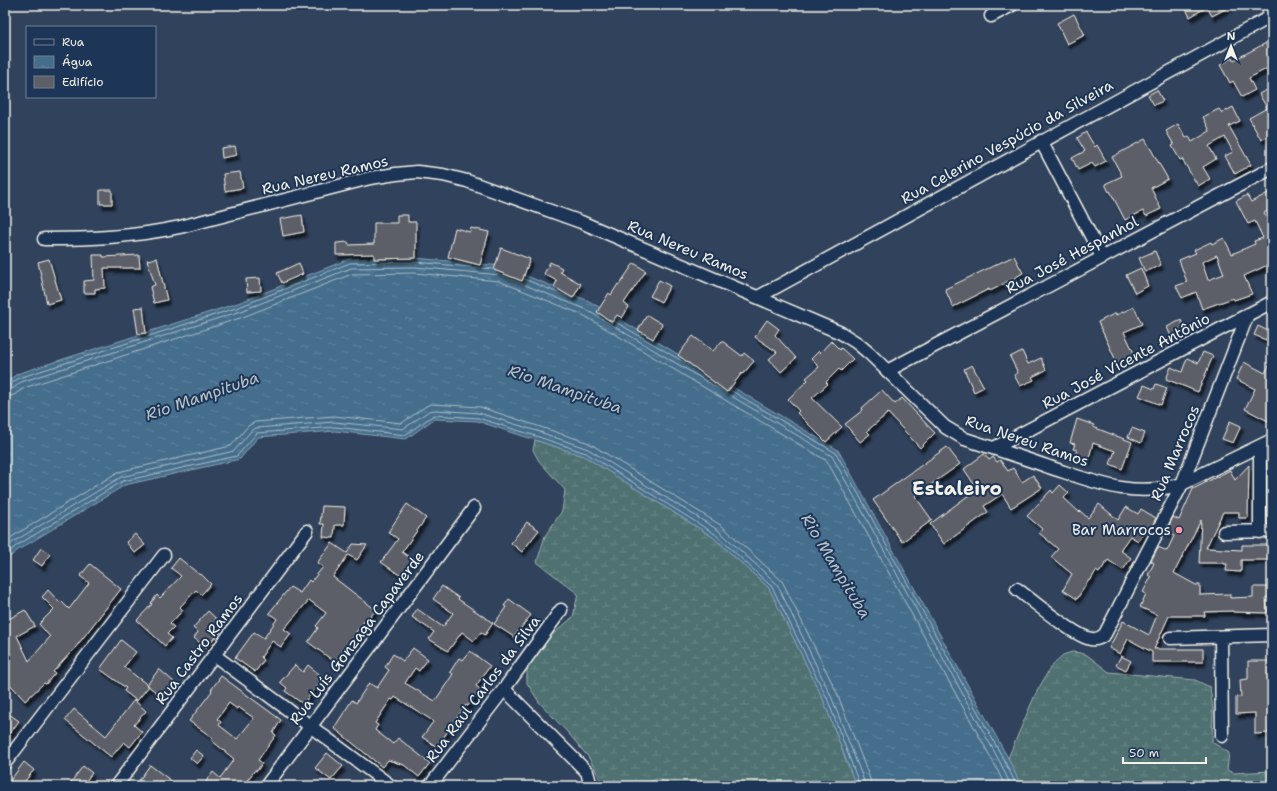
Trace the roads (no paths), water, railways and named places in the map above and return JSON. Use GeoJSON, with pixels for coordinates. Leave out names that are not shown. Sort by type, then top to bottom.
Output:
{"type":"FeatureCollection","features":[{"type":"Feature","properties":{"kind":"street"},"geometry":{"type":"LineString","coordinates":[[991,16],[1012,5]]}},
{"type":"Feature","properties":{"kind":"street"},"geometry":{"type":"LineString","coordinates":[[1266,5],[1272,16]]}},
{"type":"Feature","properties":{"kind":"street","name":"Rua Celerino Vespúcio da Silveira"},"geometry":{"type":"LineString","coordinates":[[758,297],[1272,16]]}},
{"type":"Feature","properties":{"kind":"street"},"geometry":{"type":"LineString","coordinates":[[1041,142],[1102,257]]}},
{"type":"Feature","properties":{"kind":"street","name":"Rua José Hespanhol"},"geometry":{"type":"LineString","coordinates":[[887,371],[1272,168]]}},
{"type":"Feature","properties":{"kind":"street","name":"Rua Nereu Ramos"},"geometry":{"type":"LineString","coordinates":[[44,240],[94,239],[151,233],[180,227],[370,178],[417,172],[443,175],[467,181],[553,211],[841,333],[857,343],[945,427],[965,438],[1096,482],[1126,490],[1162,489],[1182,484],[1272,440]]}},
{"type":"Feature","properties":{"kind":"street","name":"Rua José Vicente Antônio"},"geometry":{"type":"LineString","coordinates":[[994,448],[1272,302]]}},
{"type":"Feature","properties":{"kind":"street","name":"Rua Marrocos"},"geometry":{"type":"LineString","coordinates":[[1017,589],[1076,632],[1091,639],[1100,639],[1105,634],[1109,629],[1182,484],[1248,314]]}},
{"type":"Feature","properties":{"kind":"street"},"geometry":{"type":"LineString","coordinates":[[1224,532],[1266,531],[1260,446]]}},
{"type":"Feature","properties":{"kind":"street","name":"Rua Luís Gonzaga Capaverde"},"geometry":{"type":"LineString","coordinates":[[266,786],[474,508]]}},
{"type":"Feature","properties":{"kind":"street","name":"Rua Castro Ramos"},"geometry":{"type":"LineString","coordinates":[[116,786],[307,531]]}},
{"type":"Feature","properties":{"kind":"street"},"geometry":{"type":"LineString","coordinates":[[5,763],[164,555]]}},
{"type":"Feature","properties":{"kind":"street","name":"Rua Raul Carlos da Silva"},"geometry":{"type":"LineString","coordinates":[[430,786],[504,689],[561,610]]}},
{"type":"Feature","properties":{"kind":"street"},"geometry":{"type":"LineString","coordinates":[[1170,638],[1272,635]]}},
{"type":"Feature","properties":{"kind":"street"},"geometry":{"type":"LineString","coordinates":[[1221,636],[1222,736]]}},
{"type":"Feature","properties":{"kind":"street"},"geometry":{"type":"LineString","coordinates":[[214,655],[391,786]]}},
{"type":"Feature","properties":{"kind":"street"},"geometry":{"type":"LineString","coordinates":[[504,689],[587,772],[591,786]]}},
{"type":"Feature","properties":{"kind":"water","name":"Rio Mampituba"},"geometry":{"type":"Polygon","coordinates":[[[415,258],[502,266],[589,301],[838,450],[1008,758],[1021,786],[856,786],[823,699],[769,588],[713,537],[584,456],[477,421],[434,419],[406,439],[335,431],[258,437],[240,459],[125,485],[18,550],[5,561],[5,383],[17,374],[238,303],[349,259],[415,258]]]}},
{"type":"Feature","properties":{"kind":"place","name":"Bar Marrocos"},"geometry":{"type":"Point","coordinates":[1179,530]}},
{"type":"Feature","properties":{"kind":"district","name":"Estaleiro"},"geometry":{"type":"Point","coordinates":[957,488]}}]}
